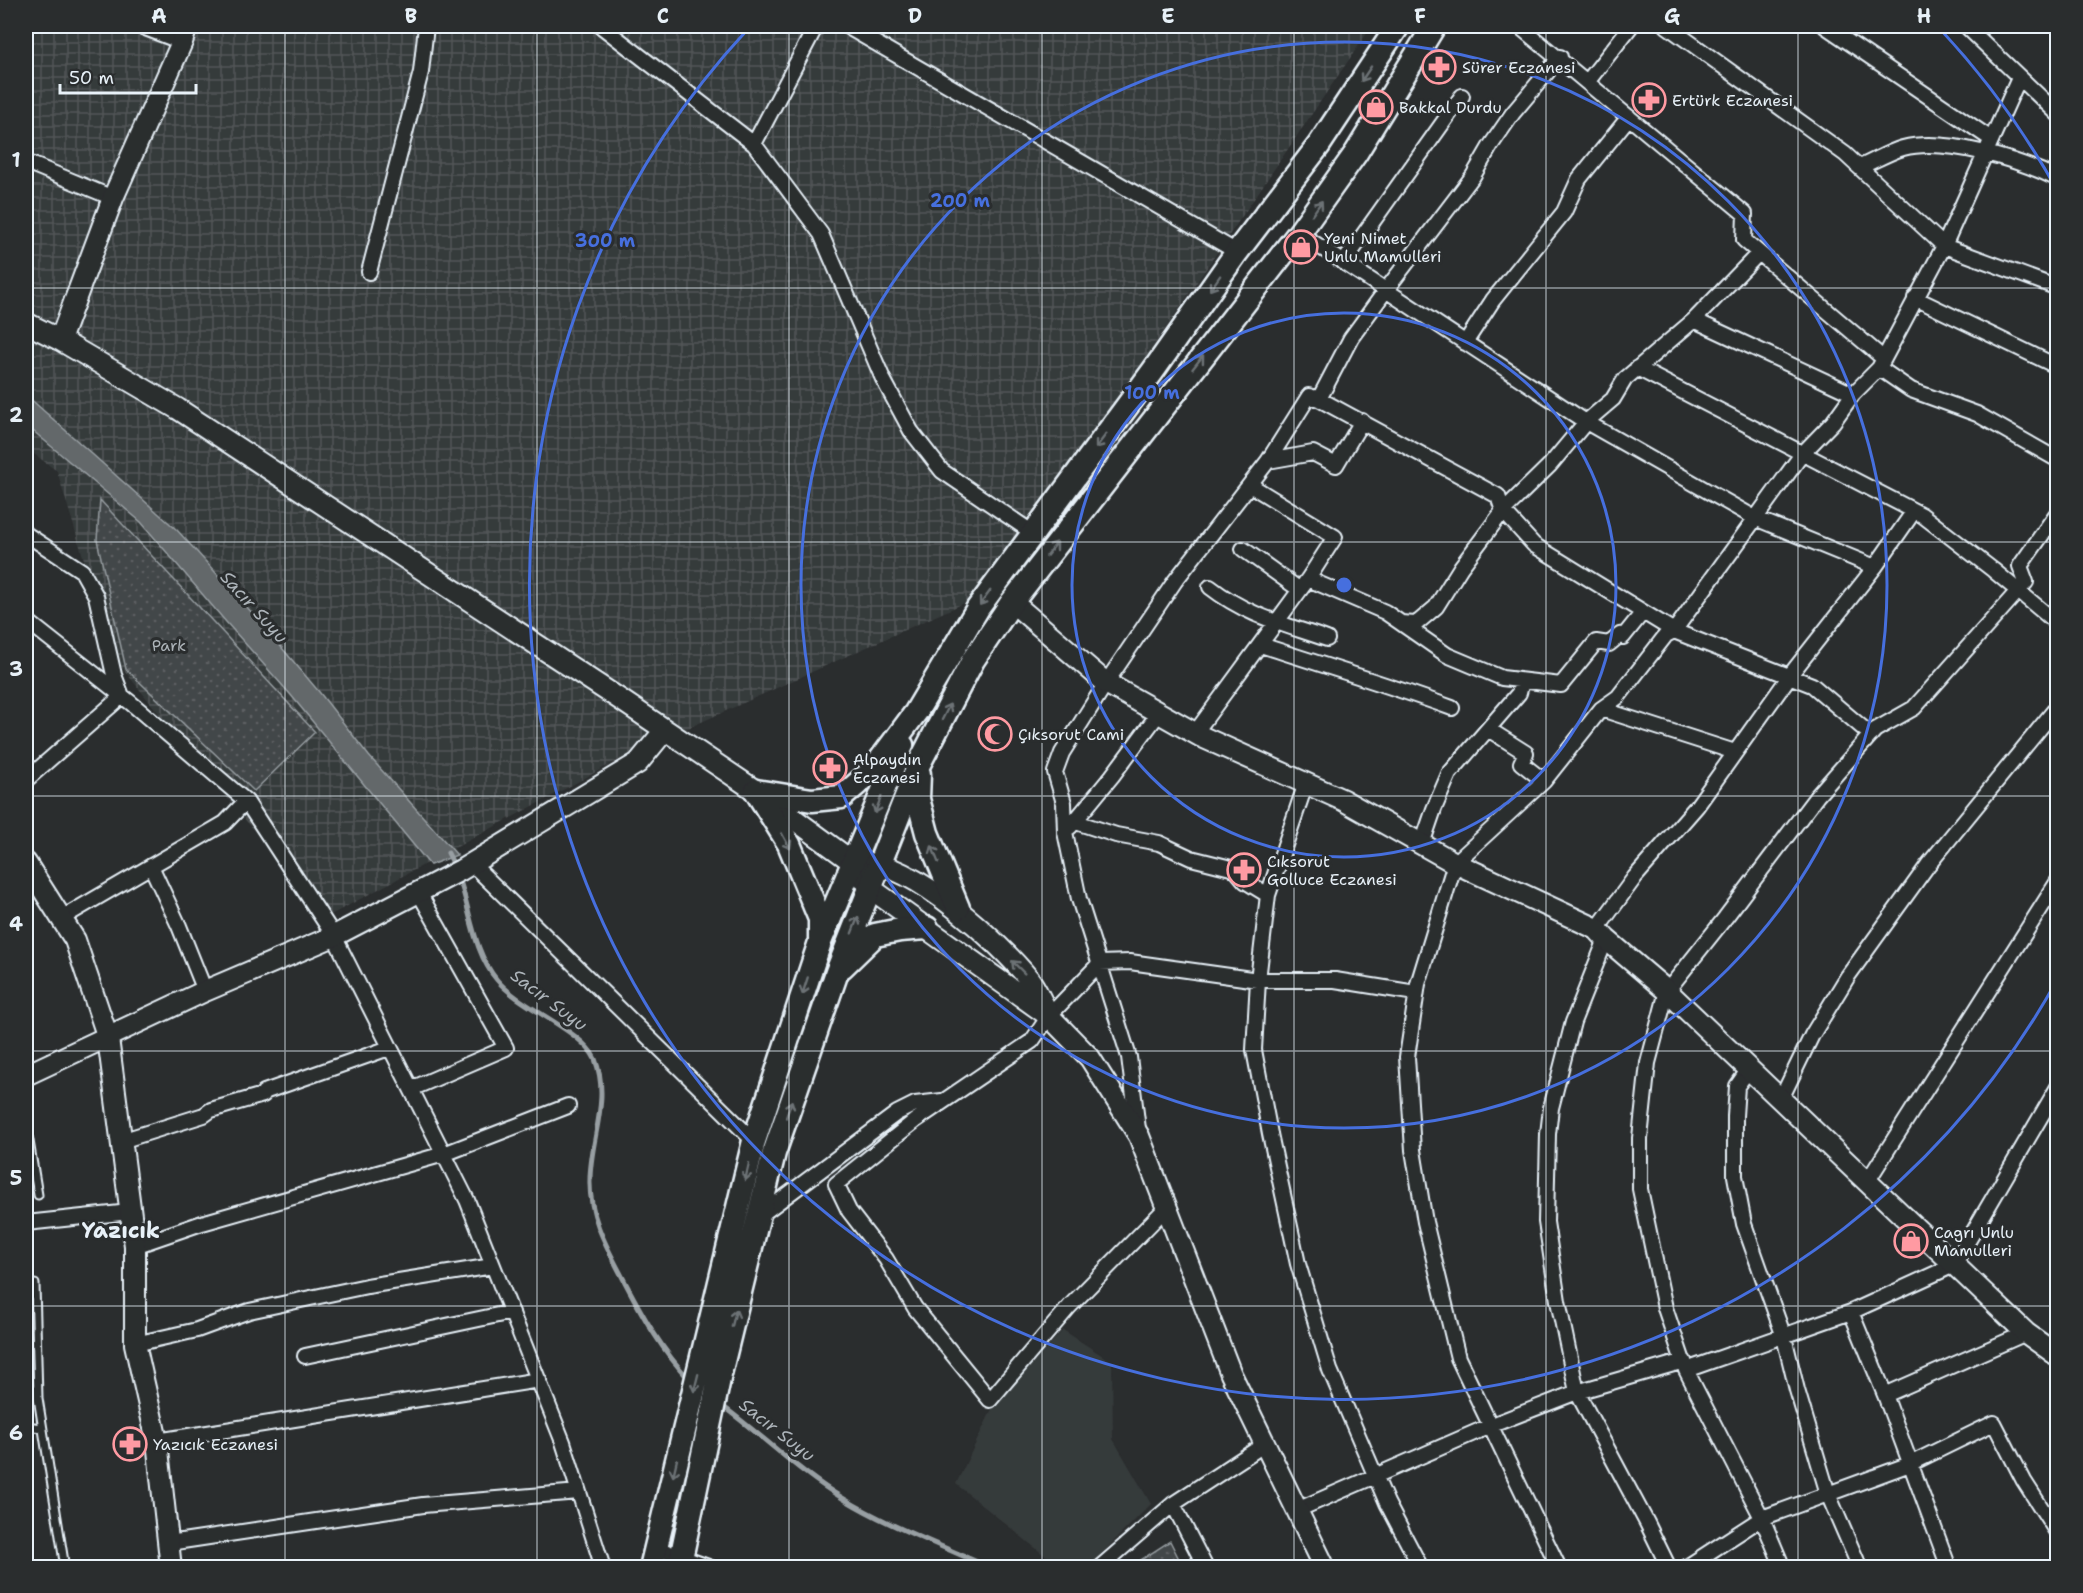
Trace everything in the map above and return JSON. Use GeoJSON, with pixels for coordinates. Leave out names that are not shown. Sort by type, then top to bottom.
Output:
{"type":"FeatureCollection","features":[{"type":"Feature","properties":{"kind":"main road"},"geometry":{"type":"LineString","coordinates":[[756,791],[812,800],[842,797],[872,771],[916,712],[978,608],[1153,371],[1237,252],[1319,145],[1398,26]]}},
{"type":"Feature","properties":{"kind":"main road"},"geometry":{"type":"LineString","coordinates":[[680,1562],[720,1374],[774,1153],[837,972],[919,764],[973,660],[1012,602],[1299,233],[1356,153],[1434,26]]}},
{"type":"Feature","properties":{"kind":"main road"},"geometry":{"type":"LineString","coordinates":[[653,1558],[754,1141],[820,942],[916,712]]}},
{"type":"Feature","properties":{"kind":"main road"},"geometry":{"type":"LineString","coordinates":[[919,764],[918,799],[927,833],[958,909]]}},
{"type":"Feature","properties":{"kind":"main road"},"geometry":{"type":"LineString","coordinates":[[756,791],[789,844],[820,919],[820,942]]}},
{"type":"Feature","properties":{"kind":"main road"},"geometry":{"type":"LineString","coordinates":[[837,972],[875,935],[927,928]]}},
{"type":"Feature","properties":{"kind":"street"},"geometry":{"type":"LineString","coordinates":[[60,339],[113,198],[185,34],[140,26]]}},
{"type":"Feature","properties":{"kind":"street"},"geometry":{"type":"LineString","coordinates":[[369,272],[421,72],[426,26]]}},
{"type":"Feature","properties":{"kind":"street"},"geometry":{"type":"LineString","coordinates":[[601,26],[754,144],[821,234],[883,380],[911,430],[942,471],[1033,533]]}},
{"type":"Feature","properties":{"kind":"street"},"geometry":{"type":"LineString","coordinates":[[754,144],[816,26]]}},
{"type":"Feature","properties":{"kind":"street"},"geometry":{"type":"LineString","coordinates":[[846,26],[1237,252]]}},
{"type":"Feature","properties":{"kind":"street"},"geometry":{"type":"LineString","coordinates":[[1519,26],[1560,57],[1744,214],[1744,240],[1911,390],[1977,414],[2058,460]]}},
{"type":"Feature","properties":{"kind":"street"},"geometry":{"type":"LineString","coordinates":[[1588,81],[1631,26]]}},
{"type":"Feature","properties":{"kind":"street"},"geometry":{"type":"LineString","coordinates":[[1667,26],[1860,167],[1944,246],[2058,288]]}},
{"type":"Feature","properties":{"kind":"street"},"geometry":{"type":"LineString","coordinates":[[1825,26],[1989,146],[2058,179]]}},
{"type":"Feature","properties":{"kind":"street"},"geometry":{"type":"LineString","coordinates":[[1966,26],[2058,114]]}},
{"type":"Feature","properties":{"kind":"street"},"geometry":{"type":"LineString","coordinates":[[1319,399],[1351,338],[1473,176],[1513,113],[1560,57]]}},
{"type":"Feature","properties":{"kind":"street"},"geometry":{"type":"LineString","coordinates":[[1559,1568],[1458,1358],[1425,1222],[1413,1149],[1407,1057],[1416,993],[1455,863],[1544,781],[1601,709],[1618,697],[1666,635],[1674,631],[1802,454],[1833,422],[1853,394],[1881,363],[1944,246],[2019,78]]}},
{"type":"Feature","properties":{"kind":"street"},"geometry":{"type":"LineString","coordinates":[[1344,262],[1461,96]]}},
{"type":"Feature","properties":{"kind":"street"},"geometry":{"type":"LineString","coordinates":[[1466,343],[1493,300],[1564,212],[1579,179],[1629,117]]}},
{"type":"Feature","properties":{"kind":"street"},"geometry":{"type":"LineString","coordinates":[[1860,167],[1904,148],[1933,145],[1989,146]]}},
{"type":"Feature","properties":{"kind":"street"},"geometry":{"type":"LineString","coordinates":[[26,162],[113,198]]}},
{"type":"Feature","properties":{"kind":"street"},"geometry":{"type":"LineString","coordinates":[[1299,233],[1587,422],[1755,518],[1875,567]]}},
{"type":"Feature","properties":{"kind":"street"},"geometry":{"type":"LineString","coordinates":[[1401,623],[1416,624],[1436,607],[1461,567],[1503,511],[1550,465],[1587,422],[1613,399],[1625,379],[1694,320],[1759,253]]}},
{"type":"Feature","properties":{"kind":"street"},"geometry":{"type":"LineString","coordinates":[[1916,298],[2058,367]]}},
{"type":"Feature","properties":{"kind":"street"},"geometry":{"type":"LineString","coordinates":[[1694,320],[1853,394]]}},
{"type":"Feature","properties":{"kind":"street"},"geometry":{"type":"LineString","coordinates":[[26,323],[60,339],[178,409],[756,791],[854,863],[870,888],[1049,1016],[1090,1058],[1139,1136],[1232,1374],[1325,1568]]}},
{"type":"Feature","properties":{"kind":"street"},"geometry":{"type":"LineString","coordinates":[[1636,368],[1914,511],[1931,522],[2058,624]]}},
{"type":"Feature","properties":{"kind":"street"},"geometry":{"type":"LineString","coordinates":[[1139,1136],[1129,1058],[1079,899],[1065,832],[1064,803],[1055,772],[1062,753],[1106,683],[1176,581],[1268,461],[1309,396],[1362,421],[1498,496],[1503,511],[1534,545],[1674,631],[1812,685],[1871,735]]}},
{"type":"Feature","properties":{"kind":"street"},"geometry":{"type":"LineString","coordinates":[[1268,461],[1313,453],[1336,465],[1362,421]]}},
{"type":"Feature","properties":{"kind":"street"},"geometry":{"type":"LineString","coordinates":[[1195,733],[1304,585],[1335,537],[1250,485]]}},
{"type":"Feature","properties":{"kind":"street"},"geometry":{"type":"LineString","coordinates":[[1669,1568],[1577,1392],[1558,1301],[1546,1222],[1548,1134],[1555,1091],[1573,1022],[1601,934],[1635,877],[1696,806],[1790,676],[1875,567],[1914,511]]}},
{"type":"Feature","properties":{"kind":"street"},"geometry":{"type":"LineString","coordinates":[[1783,1568],[1762,1518],[1685,1365],[1665,1308],[1640,1190],[1640,1138],[1648,1063],[1667,991],[1817,796],[1875,730],[1914,708],[2026,582],[2020,566],[2058,512]]}},
{"type":"Feature","properties":{"kind":"street"},"geometry":{"type":"LineString","coordinates":[[26,534],[82,571],[96,596],[114,675],[122,696]]}},
{"type":"Feature","properties":{"kind":"street"},"geometry":{"type":"LineString","coordinates":[[1243,549],[1304,585],[1384,612],[1447,656],[1502,678],[1522,682],[1561,685],[1596,642],[1610,644],[1620,635],[1623,637],[1643,612]]}},
{"type":"Feature","properties":{"kind":"street"},"geometry":{"type":"LineString","coordinates":[[1210,587],[1228,601],[1276,624],[1327,639]]}},
{"type":"Feature","properties":{"kind":"street"},"geometry":{"type":"LineString","coordinates":[[1012,602],[1106,683],[1159,713],[1195,733],[1343,800],[1455,863],[1601,934],[1667,991],[2026,1333],[2058,1356]]}},
{"type":"Feature","properties":{"kind":"street"},"geometry":{"type":"LineString","coordinates":[[26,620],[122,696],[246,801],[334,936],[467,1200],[564,1442],[603,1568]]}},
{"type":"Feature","properties":{"kind":"street"},"geometry":{"type":"LineString","coordinates":[[1261,645],[1452,708]]}},
{"type":"Feature","properties":{"kind":"street"},"geometry":{"type":"LineString","coordinates":[[1422,844],[1449,774],[1519,693],[1522,682]]}},
{"type":"Feature","properties":{"kind":"street"},"geometry":{"type":"LineString","coordinates":[[26,780],[122,696]]}},
{"type":"Feature","properties":{"kind":"street"},"geometry":{"type":"LineString","coordinates":[[1780,1101],[1812,1035],[1848,976],[1928,865],[2058,706]]}},
{"type":"Feature","properties":{"kind":"street"},"geometry":{"type":"LineString","coordinates":[[1601,709],[1735,752]]}},
{"type":"Feature","properties":{"kind":"street"},"geometry":{"type":"LineString","coordinates":[[1065,832],[1076,822],[1159,713]]}},
{"type":"Feature","properties":{"kind":"street"},"geometry":{"type":"LineString","coordinates":[[1488,729],[1526,753],[1521,763],[1544,781]]}},
{"type":"Feature","properties":{"kind":"street"},"geometry":{"type":"LineString","coordinates":[[26,1075],[205,991],[334,936],[466,867],[638,763],[665,730]]}},
{"type":"Feature","properties":{"kind":"street"},"geometry":{"type":"LineString","coordinates":[[1306,783],[1268,895],[1258,980],[1254,1050],[1299,1264],[1330,1370],[1387,1503],[1421,1568]]}},
{"type":"Feature","properties":{"kind":"street"},"geometry":{"type":"LineString","coordinates":[[62,918],[225,823],[246,801]]}},
{"type":"Feature","properties":{"kind":"street"},"geometry":{"type":"LineString","coordinates":[[1076,822],[1116,835],[1159,843],[1191,858],[1235,869],[1245,881],[1268,895]]}},
{"type":"Feature","properties":{"kind":"street"},"geometry":{"type":"LineString","coordinates":[[26,863],[75,940],[108,1038],[135,1246],[135,1344],[157,1441],[171,1568]]}},
{"type":"Feature","properties":{"kind":"street"},"geometry":{"type":"LineString","coordinates":[[854,863],[879,864],[907,877],[958,909],[1030,980],[1049,1016]]}},
{"type":"Feature","properties":{"kind":"street"},"geometry":{"type":"LineString","coordinates":[[151,866],[179,926],[205,991]]}},
{"type":"Feature","properties":{"kind":"street"},"geometry":{"type":"LineString","coordinates":[[466,867],[754,1141]]}},
{"type":"Feature","properties":{"kind":"street"},"geometry":{"type":"LineString","coordinates":[[1867,1182],[2058,881]]}},
{"type":"Feature","properties":{"kind":"street"},"geometry":{"type":"LineString","coordinates":[[411,1089],[506,1048],[418,891]]}},
{"type":"Feature","properties":{"kind":"street"},"geometry":{"type":"LineString","coordinates":[[1167,1207],[1069,1307],[990,1400],[915,1308],[886,1259],[849,1211],[836,1184],[916,1120],[1032,1041],[1049,1016],[1100,963],[1130,962],[1258,980],[1335,980],[1416,993]]}},
{"type":"Feature","properties":{"kind":"street"},"geometry":{"type":"LineString","coordinates":[[121,1141],[262,1095],[282,1084],[389,1048]]}},
{"type":"Feature","properties":{"kind":"street"},"geometry":{"type":"LineString","coordinates":[[1749,1069],[1737,1086],[1735,1116],[1735,1176],[1744,1224],[1784,1336],[1828,1494],[1860,1568]]}},
{"type":"Feature","properties":{"kind":"street"},"geometry":{"type":"LineString","coordinates":[[1297,1510],[1492,1425],[1577,1392],[1685,1365],[1784,1336],[1851,1312],[1954,1265],[2058,1087]]}},
{"type":"Feature","properties":{"kind":"street"},"geometry":{"type":"LineString","coordinates":[[758,1217],[897,1113],[915,1104],[944,1101]]}},
{"type":"Feature","properties":{"kind":"street"},"geometry":{"type":"LineString","coordinates":[[135,1246],[202,1223],[444,1154],[568,1106]]}},
{"type":"Feature","properties":{"kind":"street"},"geometry":{"type":"LineString","coordinates":[[26,1223],[130,1212]]}},
{"type":"Feature","properties":{"kind":"street"},"geometry":{"type":"LineString","coordinates":[[135,1344],[197,1330],[249,1311],[367,1286],[493,1266]]}},
{"type":"Feature","properties":{"kind":"street"},"geometry":{"type":"LineString","coordinates":[[306,1356],[512,1312]]}},
{"type":"Feature","properties":{"kind":"street"},"geometry":{"type":"LineString","coordinates":[[1851,1312],[1885,1395],[1949,1568]]}},
{"type":"Feature","properties":{"kind":"street"},"geometry":{"type":"LineString","coordinates":[[1885,1395],[2026,1333]]}},
{"type":"Feature","properties":{"kind":"street"},"geometry":{"type":"LineString","coordinates":[[157,1441],[539,1380]]}},
{"type":"Feature","properties":{"kind":"street"},"geometry":{"type":"LineString","coordinates":[[1685,1568],[1762,1518],[1910,1464],[1994,1423],[2024,1481],[2058,1534]]}},
{"type":"Feature","properties":{"kind":"street"},"geometry":{"type":"LineString","coordinates":[[1099,1568],[1173,1504],[1265,1444]]}},
{"type":"Feature","properties":{"kind":"street"},"geometry":{"type":"LineString","coordinates":[[169,1543],[423,1505],[579,1492]]}},
{"type":"Feature","properties":{"kind":"street"},"geometry":{"type":"LineString","coordinates":[[1173,1504],[1206,1568]]}},
{"type":"Feature","properties":{"kind":"street"},"geometry":{"type":"LineString","coordinates":[[653,1558],[711,1568]]}},
{"type":"Feature","properties":{"kind":"lane"},"geometry":{"type":"LineString","coordinates":[[26,1123],[38,1195]]}},
{"type":"Feature","properties":{"kind":"lane"},"geometry":{"type":"LineString","coordinates":[[35,1284],[38,1398],[65,1568]]}},
{"type":"Feature","properties":{"kind":"lane"},"geometry":{"type":"LineString","coordinates":[[26,1426],[42,1428]]}},
{"type":"Feature","properties":{"kind":"shaded area"},"geometry":{"type":"Polygon","coordinates":[[[26,26],[1372,26],[984,594],[624,757],[325,918],[114,658],[57,471],[26,448],[26,26]]]}},
{"type":"Feature","properties":{"kind":"shaded area"},"geometry":{"type":"Polygon","coordinates":[[[26,395],[177,530],[255,616],[369,756],[457,855],[430,865],[290,694],[141,522],[26,425],[26,395]]]}},
{"type":"Feature","properties":{"kind":"shaded area"},"geometry":{"type":"Polygon","coordinates":[[[1063,1330],[1112,1362],[1113,1439],[1151,1504],[1088,1567],[1059,1567],[956,1484],[992,1409],[1063,1330]]]}},
{"type":"Feature","properties":{"kind":"green space","name":"Park"},"geometry":{"type":"Polygon","coordinates":[[[100,500],[315,732],[254,791],[126,669],[97,540],[100,500]]]}},
{"type":"Feature","properties":{"kind":"green space"},"geometry":{"type":"Polygon","coordinates":[[[1170,1541],[1183,1567],[1130,1567],[1170,1541]]]}},
{"type":"Feature","properties":{"kind":"waterway","name":"Sacır Suyu"},"geometry":{"type":"LineString","coordinates":[[448,853],[459,878],[478,944],[489,969],[507,990],[577,1038],[588,1048],[595,1059],[601,1089],[590,1180],[596,1220],[612,1257],[647,1321],[662,1346],[690,1380]]}},
{"type":"Feature","properties":{"kind":"waterway","name":"Sacır Suyu"},"geometry":{"type":"LineString","coordinates":[[721,1405],[812,1478],[844,1499],[897,1527],[990,1568]]}},
{"type":"Feature","properties":{"kind":"place","name":"Sürer Eczanesi"},"geometry":{"type":"Point","coordinates":[1439,67]}},
{"type":"Feature","properties":{"kind":"place","name":"Ertürk Eczanesi"},"geometry":{"type":"Point","coordinates":[1649,100]}},
{"type":"Feature","properties":{"kind":"place","name":"Bakkal Durdu"},"geometry":{"type":"Point","coordinates":[1376,107]}},
{"type":"Feature","properties":{"kind":"place","name":"Yeni Nimet Unlu Mamulleri"},"geometry":{"type":"Point","coordinates":[1301,247]}},
{"type":"Feature","properties":{"kind":"place","name":"Çıksorut Cami"},"geometry":{"type":"Point","coordinates":[995,734]}},
{"type":"Feature","properties":{"kind":"place","name":"Alpaydın Eczanesi"},"geometry":{"type":"Point","coordinates":[830,768]}},
{"type":"Feature","properties":{"kind":"place","name":"Cıksorut Golluce Eczanesi"},"geometry":{"type":"Point","coordinates":[1244,870]}},
{"type":"Feature","properties":{"kind":"place","name":"Cagrı Unlu Mamulleri"},"geometry":{"type":"Point","coordinates":[1911,1241]}},
{"type":"Feature","properties":{"kind":"place","name":"Yazıcık Eczanesi"},"geometry":{"type":"Point","coordinates":[130,1444]}},
{"type":"Feature","properties":{"kind":"district","name":"Yazıcık"},"geometry":{"type":"Point","coordinates":[121,1230]}}]}
